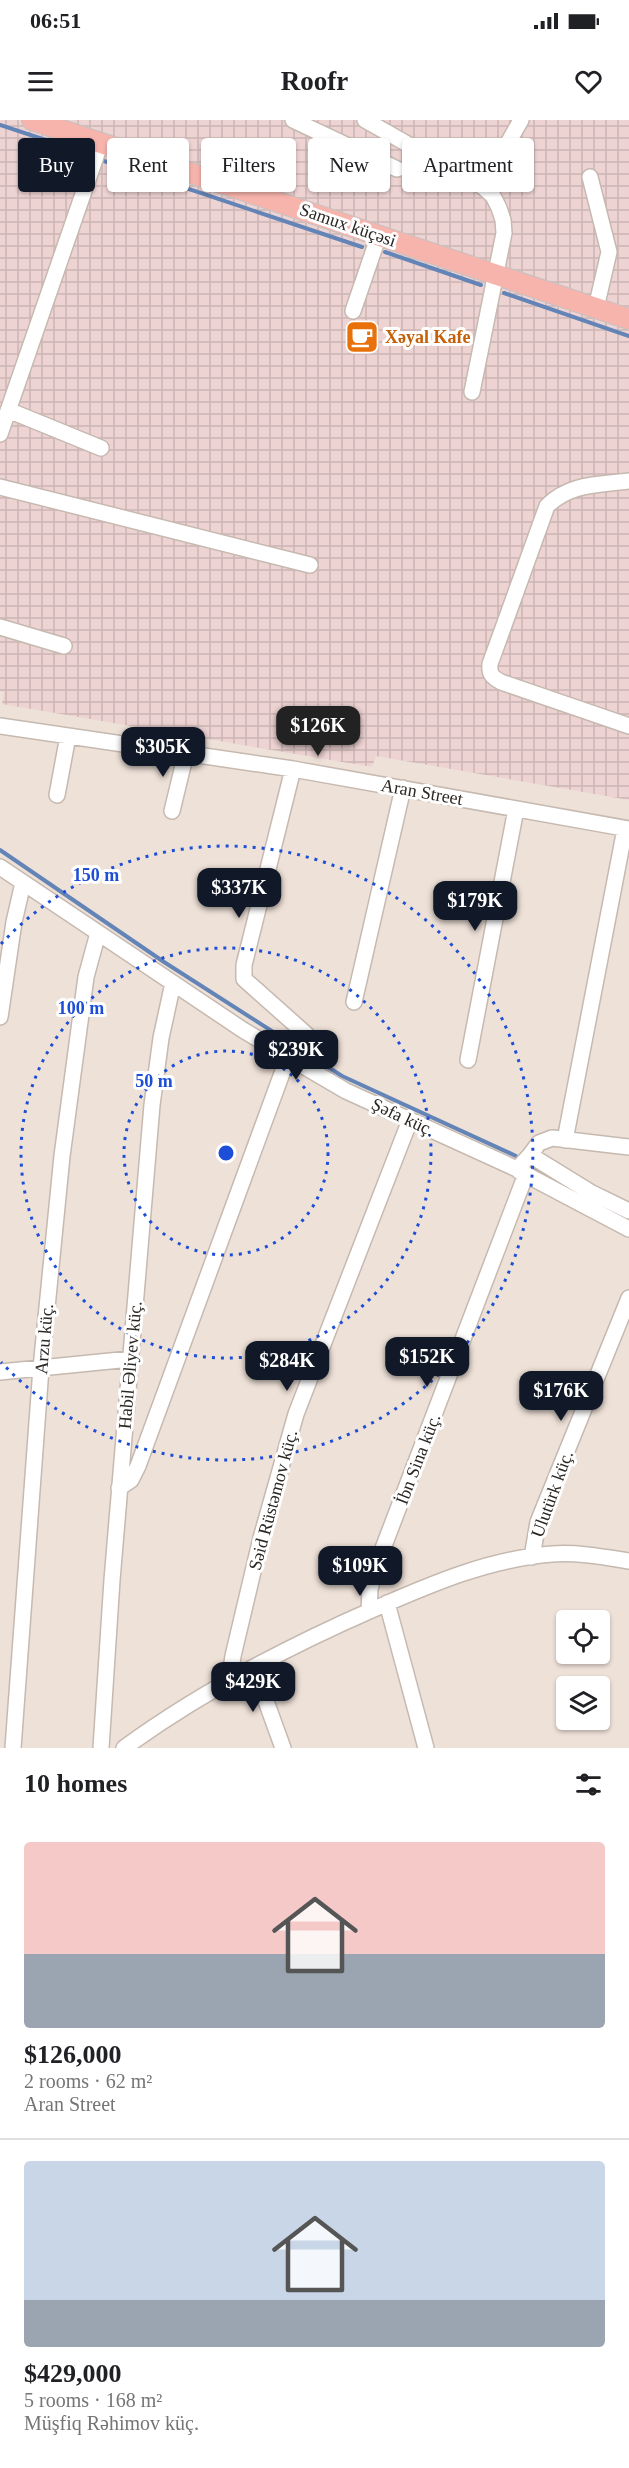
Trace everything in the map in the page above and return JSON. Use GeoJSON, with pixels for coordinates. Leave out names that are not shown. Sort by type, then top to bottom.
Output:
{"type":"FeatureCollection","features":[{"type":"Feature","properties":{"kind":"main road","name":"Samux küçəsi"},"geometry":{"type":"LineString","coordinates":[[32,120],[107,144]]}},
{"type":"Feature","properties":{"kind":"main road","name":"Samux küçəsi"},"geometry":{"type":"LineString","coordinates":[[189,172],[629,319]]}},
{"type":"Feature","properties":{"kind":"street"},"geometry":{"type":"LineString","coordinates":[[293,120],[397,169]]}},
{"type":"Feature","properties":{"kind":"street"},"geometry":{"type":"LineString","coordinates":[[365,120],[402,141]]}},
{"type":"Feature","properties":{"kind":"street"},"geometry":{"type":"LineString","coordinates":[[511,138],[521,120]]}},
{"type":"Feature","properties":{"kind":"street"},"geometry":{"type":"LineString","coordinates":[[0,434],[101,142]]}},
{"type":"Feature","properties":{"kind":"street"},"geometry":{"type":"LineString","coordinates":[[590,177],[609,252],[596,308]]}},
{"type":"Feature","properties":{"kind":"street"},"geometry":{"type":"LineString","coordinates":[[472,392],[504,233],[503,220],[493,196],[489,192]]}},
{"type":"Feature","properties":{"kind":"street"},"geometry":{"type":"LineString","coordinates":[[353,311],[379,235]]}},
{"type":"Feature","properties":{"kind":"street"},"geometry":{"type":"LineString","coordinates":[[8,411],[102,448]]}},
{"type":"Feature","properties":{"kind":"street"},"geometry":{"type":"LineString","coordinates":[[629,481],[570,489],[557,495],[547,506],[489,672],[493,678],[501,682],[629,726]]}},
{"type":"Feature","properties":{"kind":"street"},"geometry":{"type":"LineString","coordinates":[[0,487],[310,565]]}},
{"type":"Feature","properties":{"kind":"street"},"geometry":{"type":"LineString","coordinates":[[0,627],[64,646]]}},
{"type":"Feature","properties":{"kind":"street","name":"Aran Street"},"geometry":{"type":"LineString","coordinates":[[0,726],[293,769],[627,829]]}},
{"type":"Feature","properties":{"kind":"street"},"geometry":{"type":"LineString","coordinates":[[57,795],[68,736]]}},
{"type":"Feature","properties":{"kind":"street"},"geometry":{"type":"LineString","coordinates":[[172,811],[186,753]]}},
{"type":"Feature","properties":{"kind":"street"},"geometry":{"type":"LineString","coordinates":[[293,769],[244,965],[244,979],[307,1035]]}},
{"type":"Feature","properties":{"kind":"street"},"geometry":{"type":"LineString","coordinates":[[354,1002],[403,788]]}},
{"type":"Feature","properties":{"kind":"street"},"geometry":{"type":"LineString","coordinates":[[468,1060],[516,809]]}},
{"type":"Feature","properties":{"kind":"street"},"geometry":{"type":"LineString","coordinates":[[565,1140],[627,829]]}},
{"type":"Feature","properties":{"kind":"street","name":"Şəfa küç."},"geometry":{"type":"LineString","coordinates":[[0,867],[243,1030],[346,1091],[521,1172],[629,1228]]}},
{"type":"Feature","properties":{"kind":"street"},"geometry":{"type":"LineString","coordinates":[[0,1017],[14,922],[23,883]]}},
{"type":"Feature","properties":{"kind":"street","name":"Arzu küç."},"geometry":{"type":"LineString","coordinates":[[14,1748],[41,1368],[62,1156],[86,977],[98,933]]}},
{"type":"Feature","properties":{"kind":"street","name":"Habil Əliyev küç."},"geometry":{"type":"LineString","coordinates":[[101,1748],[119,1488],[152,1105],[160,1038],[173,983]]}},
{"type":"Feature","properties":{"kind":"street"},"geometry":{"type":"LineString","coordinates":[[119,1488],[131,1480],[138,1466],[288,1057]]}},
{"type":"Feature","properties":{"kind":"street","name":"Səid Rüstəmov küç."},"geometry":{"type":"LineString","coordinates":[[229,1682],[261,1538],[296,1414],[410,1120]]}},
{"type":"Feature","properties":{"kind":"street"},"geometry":{"type":"LineString","coordinates":[[521,1172],[530,1155],[545,1139],[629,1147]]}},
{"type":"Feature","properties":{"kind":"street"},"geometry":{"type":"LineString","coordinates":[[530,1155],[590,1192],[629,1211]]}},
{"type":"Feature","properties":{"kind":"street","name":"İbn Sina küç."},"geometry":{"type":"LineString","coordinates":[[369,1611],[370,1589],[377,1564],[521,1172]]}},
{"type":"Feature","properties":{"kind":"street","name":"Ulutürk küç."},"geometry":{"type":"LineString","coordinates":[[532,1557],[538,1522],[629,1298]]}},
{"type":"Feature","properties":{"kind":"street"},"geometry":{"type":"LineString","coordinates":[[0,1372],[130,1359]]}},
{"type":"Feature","properties":{"kind":"street"},"geometry":{"type":"LineString","coordinates":[[127,1747],[155,1726],[298,1642],[440,1580],[532,1557],[554,1554],[628,1557]]}},
{"type":"Feature","properties":{"kind":"street"},"geometry":{"type":"LineString","coordinates":[[387,1603],[426,1748]]}},
{"type":"Feature","properties":{"kind":"street"},"geometry":{"type":"LineString","coordinates":[[254,1668],[283,1748]]}},
{"type":"Feature","properties":{"kind":"shaded area"},"geometry":{"type":"Polygon","coordinates":[[[0,120],[629,120],[629,800],[376,756],[372,767],[2,704],[4,692],[0,691],[0,120]]]}},
{"type":"Feature","properties":{"kind":"waterway"},"geometry":{"type":"LineString","coordinates":[[0,125],[39,138]]}},
{"type":"Feature","properties":{"kind":"waterway"},"geometry":{"type":"LineString","coordinates":[[189,189],[362,247]]}},
{"type":"Feature","properties":{"kind":"waterway"},"geometry":{"type":"LineString","coordinates":[[385,252],[481,285]]}},
{"type":"Feature","properties":{"kind":"waterway"},"geometry":{"type":"LineString","coordinates":[[504,293],[629,336]]}},
{"type":"Feature","properties":{"kind":"waterway"},"geometry":{"type":"LineString","coordinates":[[0,850],[164,962],[342,1076],[516,1156]]}},
{"type":"Feature","properties":{"kind":"waterway"},"geometry":{"type":"LineString","coordinates":[[530,1167],[567,1187]]}},
{"type":"Feature","properties":{"kind":"place","name":"Xəyal Kafe"},"geometry":{"type":"Point","coordinates":[362,337]}}]}
